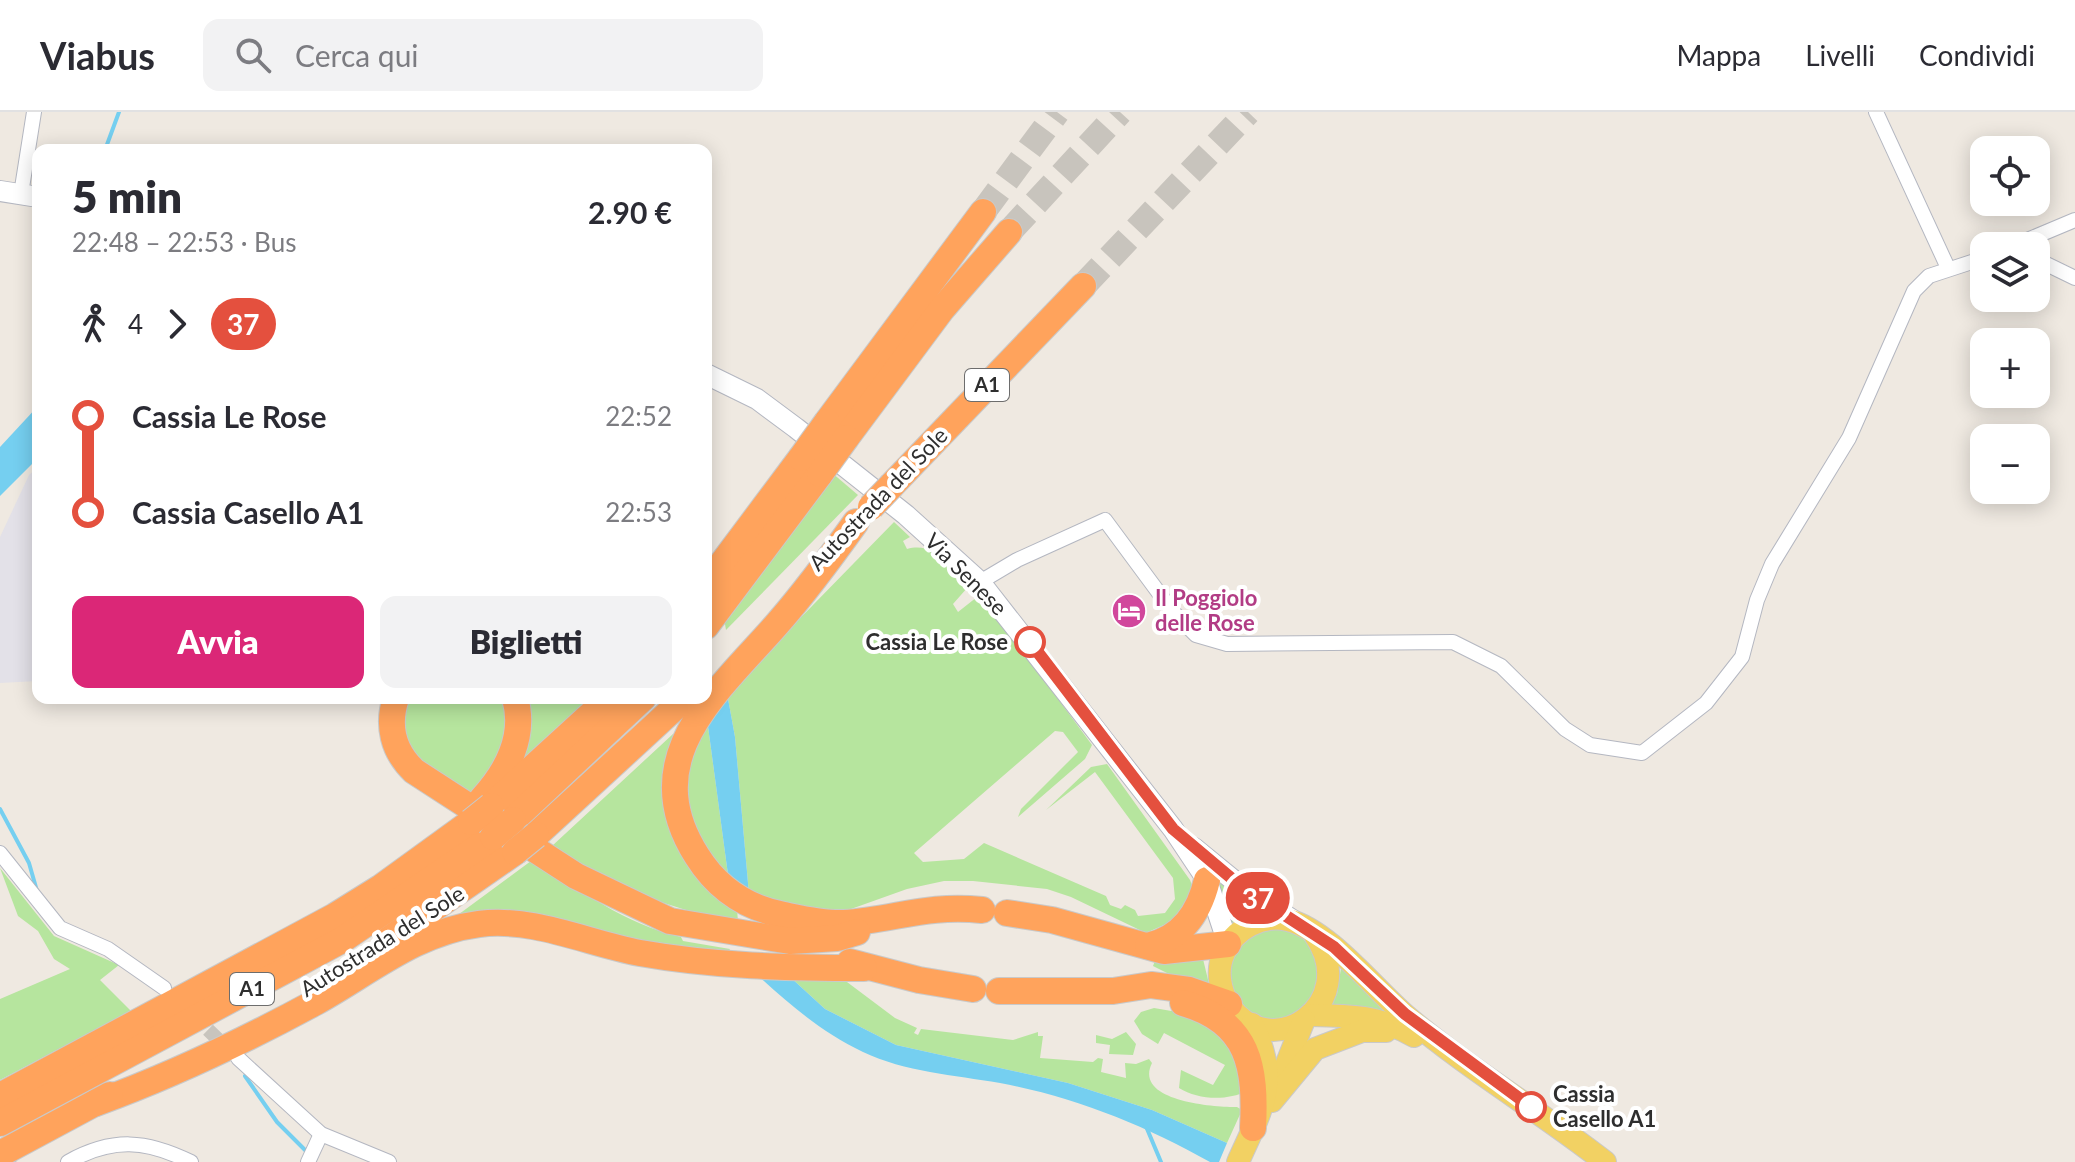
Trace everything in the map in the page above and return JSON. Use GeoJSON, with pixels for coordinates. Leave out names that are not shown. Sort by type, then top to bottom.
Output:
{"type":"FeatureCollection","features":[{"type":"Feature","properties":{"kind":"highway"},"geometry":{"type":"LineString","coordinates":[[837,430],[983,212]]}},
{"type":"Feature","properties":{"kind":"highway"},"geometry":{"type":"LineString","coordinates":[[712,562],[805,467],[1009,232]]}},
{"type":"Feature","properties":{"kind":"highway","name":"Autostrada del Sole"},"geometry":{"type":"LineString","coordinates":[[712,672],[736,656],[892,485],[1083,286]]}},
{"type":"Feature","properties":{"kind":"highway"},"geometry":{"type":"LineString","coordinates":[[712,618],[738,585],[805,467]]}},
{"type":"Feature","properties":{"kind":"highway"},"geometry":{"type":"LineString","coordinates":[[712,575],[735,538]]}},
{"type":"Feature","properties":{"kind":"highway"},"geometry":{"type":"LineString","coordinates":[[712,684],[736,656]]}},
{"type":"Feature","properties":{"kind":"highway"},"geometry":{"type":"LineString","coordinates":[[394,704],[391,716],[393,737],[406,764],[422,778],[616,898],[670,921],[727,933],[823,946],[864,968]]}},
{"type":"Feature","properties":{"kind":"highway"},"geometry":{"type":"LineString","coordinates":[[485,817],[516,744],[519,727],[516,704]]}},
{"type":"Feature","properties":{"kind":"highway","name":"Autostrada del Sole"},"geometry":{"type":"LineString","coordinates":[[0,1123],[342,940],[485,817],[603,704]]}},
{"type":"Feature","properties":{"kind":"highway","name":"Autostrada del Sole"},"geometry":{"type":"LineString","coordinates":[[0,1096],[335,916],[485,817],[635,704]]}},
{"type":"Feature","properties":{"kind":"highway"},"geometry":{"type":"LineString","coordinates":[[689,710],[674,778],[676,800],[690,845],[718,884],[752,906],[828,922],[884,917],[933,908],[994,912],[1072,925],[1140,947],[1164,951],[1228,944]]}},
{"type":"Feature","properties":{"kind":"highway","name":"Autostrada del Sole"},"geometry":{"type":"LineString","coordinates":[[0,1154],[359,959],[515,852],[689,710]]}},
{"type":"Feature","properties":{"kind":"highway"},"geometry":{"type":"LineString","coordinates":[[1140,947],[1172,936],[1185,926],[1196,912],[1207,880]]}},
{"type":"Feature","properties":{"kind":"highway"},"geometry":{"type":"LineString","coordinates":[[823,946],[884,917]]}},
{"type":"Feature","properties":{"kind":"highway"},"geometry":{"type":"LineString","coordinates":[[96,1103],[214,1056],[320,999],[406,947],[453,929],[479,924],[517,924],[644,954],[800,968],[864,968],[973,989]]}},
{"type":"Feature","properties":{"kind":"highway"},"geometry":{"type":"LineString","coordinates":[[999,991],[1113,991],[1135,985],[1160,986],[1189,990],[1229,1004]]}},
{"type":"Feature","properties":{"kind":"highway"},"geometry":{"type":"LineString","coordinates":[[1113,991],[1134,998],[1186,1003],[1204,1011],[1235,1036],[1245,1049],[1252,1068],[1253,1128]]}},
{"type":"Feature","properties":{"kind":"main road"},"geometry":{"type":"LineString","coordinates":[[0,191],[30,195]]}},
{"type":"Feature","properties":{"kind":"main road","name":"Via Senese"},"geometry":{"type":"LineString","coordinates":[[712,377],[757,399],[796,428],[916,524],[980,582],[1173,829],[1207,880],[1228,944]]}},
{"type":"Feature","properties":{"kind":"main road","name":"Via Senese"},"geometry":{"type":"LineString","coordinates":[[1173,829],[1243,888],[1295,922]]}},
{"type":"Feature","properties":{"kind":"main road"},"geometry":{"type":"LineString","coordinates":[[1238,1162],[1253,1128],[1269,1068],[1252,1024],[1229,1004],[1220,981],[1221,959],[1228,944],[1241,930],[1258,921],[1277,918],[1295,922],[1334,947],[1405,1014],[1476,1071],[1605,1162]]}},
{"type":"Feature","properties":{"kind":"main road"},"geometry":{"type":"LineString","coordinates":[[1272,1101],[1308,1018],[1323,1001],[1330,967],[1315,935]]}},
{"type":"Feature","properties":{"kind":"main road"},"geometry":{"type":"LineString","coordinates":[[1252,1024],[1279,1029],[1308,1018],[1370,1018],[1390,1022],[1476,1071]]}},
{"type":"Feature","properties":{"kind":"main road"},"geometry":{"type":"LineString","coordinates":[[1253,1128],[1315,1049],[1337,1038],[1362,1031],[1408,1033]]}},
{"type":"Feature","properties":{"kind":"street"},"geometry":{"type":"LineString","coordinates":[[32,144],[34,112]]}},
{"type":"Feature","properties":{"kind":"street"},"geometry":{"type":"LineString","coordinates":[[1876,112],[1948,268]]}},
{"type":"Feature","properties":{"kind":"street"},"geometry":{"type":"LineString","coordinates":[[30,195],[32,154]]}},
{"type":"Feature","properties":{"kind":"street"},"geometry":{"type":"LineString","coordinates":[[2046,232],[2075,220]]}},
{"type":"Feature","properties":{"kind":"street"},"geometry":{"type":"LineString","coordinates":[[980,582],[1017,560],[1105,520],[1173,612],[1196,635],[1227,644],[1453,642],[1501,666],[1565,729],[1590,745],[1642,753],[1706,703],[1742,657],[1772,564],[1849,438],[1914,291],[1929,276],[1970,262]]}},
{"type":"Feature","properties":{"kind":"street"},"geometry":{"type":"LineString","coordinates":[[2050,266],[2075,278]]}},
{"type":"Feature","properties":{"kind":"street"},"geometry":{"type":"LineString","coordinates":[[0,853],[60,928],[108,949],[164,988]]}},
{"type":"Feature","properties":{"kind":"street"},"geometry":{"type":"LineString","coordinates":[[238,1058],[321,1134],[389,1162]]}},
{"type":"Feature","properties":{"kind":"street"},"geometry":{"type":"LineString","coordinates":[[308,1162],[321,1134]]}},
{"type":"Feature","properties":{"kind":"street"},"geometry":{"type":"LineString","coordinates":[[68,1162],[115,1145],[142,1143],[162,1147],[191,1162]]}},
{"type":"Feature","properties":{"kind":"shaded area"},"geometry":{"type":"Polygon","coordinates":[[[32,472],[32,681],[0,683],[0,537],[32,472]]]}},
{"type":"Feature","properties":{"kind":"green space"},"geometry":{"type":"Polygon","coordinates":[[[831,472],[858,495],[726,630],[724,618],[831,472]]]}},
{"type":"Feature","properties":{"kind":"green space"},"geometry":{"type":"Polygon","coordinates":[[[894,522],[910,537],[903,541],[907,549],[934,552],[968,587],[953,604],[958,612],[977,597],[1019,646],[1092,745],[1085,759],[1018,817],[1021,809],[1078,752],[1063,732],[1055,731],[914,853],[923,862],[964,859],[984,843],[1106,896],[1110,905],[1121,909],[1125,905],[1135,910],[1138,916],[1165,913],[1175,899],[1173,878],[1095,772],[1046,810],[1091,767],[1107,764],[1190,880],[1193,888],[1175,920],[1146,933],[1071,897],[1047,889],[973,881],[944,881],[907,889],[837,914],[749,894],[735,737],[727,693],[894,522]]]}},
{"type":"Feature","properties":{"kind":"green space"},"geometry":{"type":"Polygon","coordinates":[[[508,704],[512,730],[478,797],[430,773],[402,742],[404,705],[508,704]]]}},
{"type":"Feature","properties":{"kind":"green space"},"geometry":{"type":"Polygon","coordinates":[[[519,704],[585,704],[564,727],[513,767],[519,704]]]}},
{"type":"Feature","properties":{"kind":"green space"},"geometry":{"type":"Polygon","coordinates":[[[707,719],[729,882],[696,842],[683,775],[707,719]]]}},
{"type":"Feature","properties":{"kind":"green space"},"geometry":{"type":"Polygon","coordinates":[[[673,734],[668,822],[689,866],[737,910],[738,921],[688,910],[641,894],[552,846],[673,734]]]}},
{"type":"Feature","properties":{"kind":"green space"},"geometry":{"type":"Polygon","coordinates":[[[1192,849],[1250,903],[1250,912],[1229,926],[1192,849]]]}},
{"type":"Feature","properties":{"kind":"green space"},"geometry":{"type":"Polygon","coordinates":[[[535,858],[586,894],[641,924],[681,937],[683,941],[730,949],[728,952],[451,920],[535,858]]]}},
{"type":"Feature","properties":{"kind":"green space"},"geometry":{"type":"Polygon","coordinates":[[[0,868],[54,936],[119,965],[100,980],[131,1011],[0,1080],[0,999],[70,969],[54,959],[38,931],[18,916],[0,868]]]}},
{"type":"Feature","properties":{"kind":"green space"},"geometry":{"type":"Polygon","coordinates":[[[1275,929],[1292,933],[1307,942],[1316,957],[1320,974],[1316,991],[1307,1006],[1292,1015],[1275,1019],[1258,1015],[1243,1006],[1234,991],[1230,974],[1234,957],[1243,942],[1258,933],[1275,929]]]}},
{"type":"Feature","properties":{"kind":"green space"},"geometry":{"type":"Polygon","coordinates":[[[1203,959],[1210,988],[1185,982],[1153,966],[1155,961],[1203,959]]]}},
{"type":"Feature","properties":{"kind":"green space"},"geometry":{"type":"Polygon","coordinates":[[[1341,968],[1409,1027],[1330,1007],[1337,994],[1341,968]]]}},
{"type":"Feature","properties":{"kind":"green space"},"geometry":{"type":"Polygon","coordinates":[[[789,976],[847,982],[895,1018],[917,1028],[914,1033],[918,1035],[921,1029],[1013,1040],[1038,1032],[1038,1036],[1043,1036],[1040,1058],[1093,1062],[1103,1059],[1101,1072],[1126,1078],[1125,1063],[1136,1064],[1149,1059],[1152,1063],[1149,1076],[1154,1086],[1164,1094],[1195,1103],[1242,1110],[1227,1143],[1152,1110],[1068,1083],[896,1045],[825,1009],[789,976]]]}},
{"type":"Feature","properties":{"kind":"green space"},"geometry":{"type":"Polygon","coordinates":[[[1154,1008],[1183,1013],[1182,1017],[1206,1023],[1220,1033],[1238,1056],[1247,1091],[1213,1098],[1179,1088],[1181,1070],[1213,1085],[1225,1065],[1164,1033],[1158,1044],[1142,1034],[1134,1021],[1141,1012],[1154,1008]]]}},
{"type":"Feature","properties":{"kind":"green space"},"geometry":{"type":"Polygon","coordinates":[[[1126,1032],[1136,1044],[1133,1055],[1109,1054],[1110,1045],[1096,1043],[1096,1035],[1112,1039],[1126,1032]]]}},
{"type":"Feature","properties":{"kind":"water"},"geometry":{"type":"Polygon","coordinates":[[[32,412],[32,464],[0,496],[0,447],[32,412]]]}},
{"type":"Feature","properties":{"kind":"water"},"geometry":{"type":"Polygon","coordinates":[[[727,693],[735,737],[749,894],[729,882],[707,719],[727,693]]]}},
{"type":"Feature","properties":{"kind":"water"},"geometry":{"type":"Polygon","coordinates":[[[755,973],[789,976],[825,1009],[896,1045],[1068,1083],[1152,1110],[1227,1143],[1219,1162],[1210,1162],[1134,1124],[1082,1104],[1028,1089],[930,1072],[879,1059],[819,1026],[755,973]]]}},
{"type":"Feature","properties":{"kind":"waterway"},"geometry":{"type":"LineString","coordinates":[[107,144],[119,112]]}},
{"type":"Feature","properties":{"kind":"waterway"},"geometry":{"type":"LineString","coordinates":[[0,809],[29,863],[37,891]]}},
{"type":"Feature","properties":{"kind":"waterway"},"geometry":{"type":"LineString","coordinates":[[245,1076],[277,1122],[308,1153]]}},
{"type":"Feature","properties":{"kind":"waterway"},"geometry":{"type":"LineString","coordinates":[[1145,1124],[1161,1162]]}},
{"type":"Feature","properties":{"kind":"tunnel"},"geometry":{"type":"LineString","coordinates":[[983,212],[1057,112]]}},
{"type":"Feature","properties":{"kind":"tunnel"},"geometry":{"type":"LineString","coordinates":[[1009,232],[1120,112]]}},
{"type":"Feature","properties":{"kind":"tunnel"},"geometry":{"type":"LineString","coordinates":[[1083,286],[1248,112]]}},
{"type":"Feature","properties":{"kind":"tunnel"},"geometry":{"type":"LineString","coordinates":[[193,1015],[230,1051]]}},
{"type":"Feature","properties":{"kind":"tunnel"},"geometry":{"type":"LineString","coordinates":[[0,1146],[27,1162]]}},
{"type":"Feature","properties":{"kind":"bus line","name":"37"},"geometry":{"type":"LineString","coordinates":[[1030,642],[1173,829],[1243,888],[1334,947],[1405,1014],[1476,1071],[1531,1107]]}},
{"type":"Feature","properties":{"kind":"place","name":"Il Poggiolo delle Rose"},"geometry":{"type":"Point","coordinates":[1129,611]}},
{"type":"Feature","properties":{"kind":"place","name":"Cassia Le Rose"},"geometry":{"type":"Point","coordinates":[1030,642]}},
{"type":"Feature","properties":{"kind":"place","name":"Cassia Casello A1"},"geometry":{"type":"Point","coordinates":[1531,1107]}}]}
